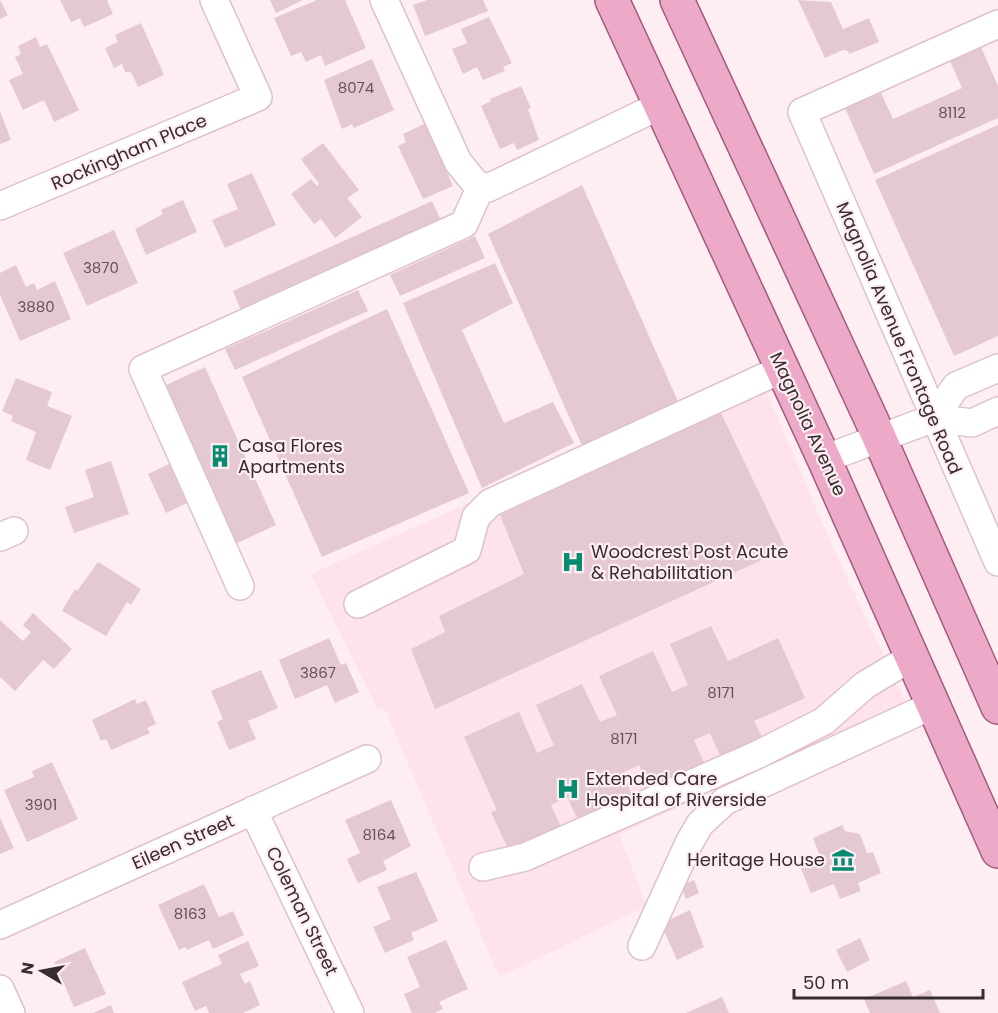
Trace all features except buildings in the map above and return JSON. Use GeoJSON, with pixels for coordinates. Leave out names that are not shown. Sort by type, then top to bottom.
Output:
{"type":"FeatureCollection","features":[{"type":"Feature","properties":{"kind":"main road","name":"Magnolia Avenue"},"geometry":{"type":"LineString","coordinates":[[612,0],[824,459],[998,851]]}},
{"type":"Feature","properties":{"kind":"main road"},"geometry":{"type":"LineString","coordinates":[[677,0],[879,439],[998,706]]}},
{"type":"Feature","properties":{"kind":"street","name":"Rockingham Place"},"geometry":{"type":"LineString","coordinates":[[0,206],[258,97],[214,0]]}},
{"type":"Feature","properties":{"kind":"street"},"geometry":{"type":"LineString","coordinates":[[384,0],[458,162],[476,184],[481,186],[488,188],[661,105]]}},
{"type":"Feature","properties":{"kind":"street","name":"Magnolia Avenue Frontage Road"},"geometry":{"type":"LineString","coordinates":[[998,24],[802,112],[933,418],[998,562]]}},
{"type":"Feature","properties":{"kind":"street"},"geometry":{"type":"LineString","coordinates":[[240,586],[143,369],[464,224],[481,186]]}},
{"type":"Feature","properties":{"kind":"street"},"geometry":{"type":"LineString","coordinates":[[933,418],[956,386],[998,368]]}},
{"type":"Feature","properties":{"kind":"street"},"geometry":{"type":"LineString","coordinates":[[358,604],[467,549],[476,517],[490,503],[783,369]]}},
{"type":"Feature","properties":{"kind":"street"},"geometry":{"type":"LineString","coordinates":[[824,459],[933,418],[972,423],[998,411]]}},
{"type":"Feature","properties":{"kind":"street"},"geometry":{"type":"LineString","coordinates":[[483,867],[536,852],[759,754],[824,721],[865,685],[912,657]]}},
{"type":"Feature","properties":{"kind":"street"},"geometry":{"type":"LineString","coordinates":[[642,946],[689,843],[700,824],[725,801],[933,705]]}},
{"type":"Feature","properties":{"kind":"street","name":"Eileen Street"},"geometry":{"type":"LineString","coordinates":[[0,925],[367,759]]}},
{"type":"Feature","properties":{"kind":"street","name":"Coleman Street"},"geometry":{"type":"LineString","coordinates":[[253,810],[350,1013]]}},
{"type":"Feature","properties":{"kind":"street"},"geometry":{"type":"LineString","coordinates":[[0,989],[11,1013]]}},
{"type":"Feature","properties":{"kind":"shaded area"},"geometry":{"type":"Polygon","coordinates":[[[758,372],[834,550],[906,702],[619,835],[647,906],[499,977],[384,707],[378,710],[311,574],[758,372]]]}},
{"type":"Feature","properties":{"kind":"place","name":"Casa Flores Apartments"},"geometry":{"type":"Point","coordinates":[220,456]}},
{"type":"Feature","properties":{"kind":"place","name":"Woodcrest Post Acute & Rehabilitation"},"geometry":{"type":"Point","coordinates":[573,562]}},
{"type":"Feature","properties":{"kind":"place","name":"Extended Care Hospital of Riverside"},"geometry":{"type":"Point","coordinates":[568,789]}},
{"type":"Feature","properties":{"kind":"place","name":"Heritage House"},"geometry":{"type":"Point","coordinates":[843,860]}}]}
